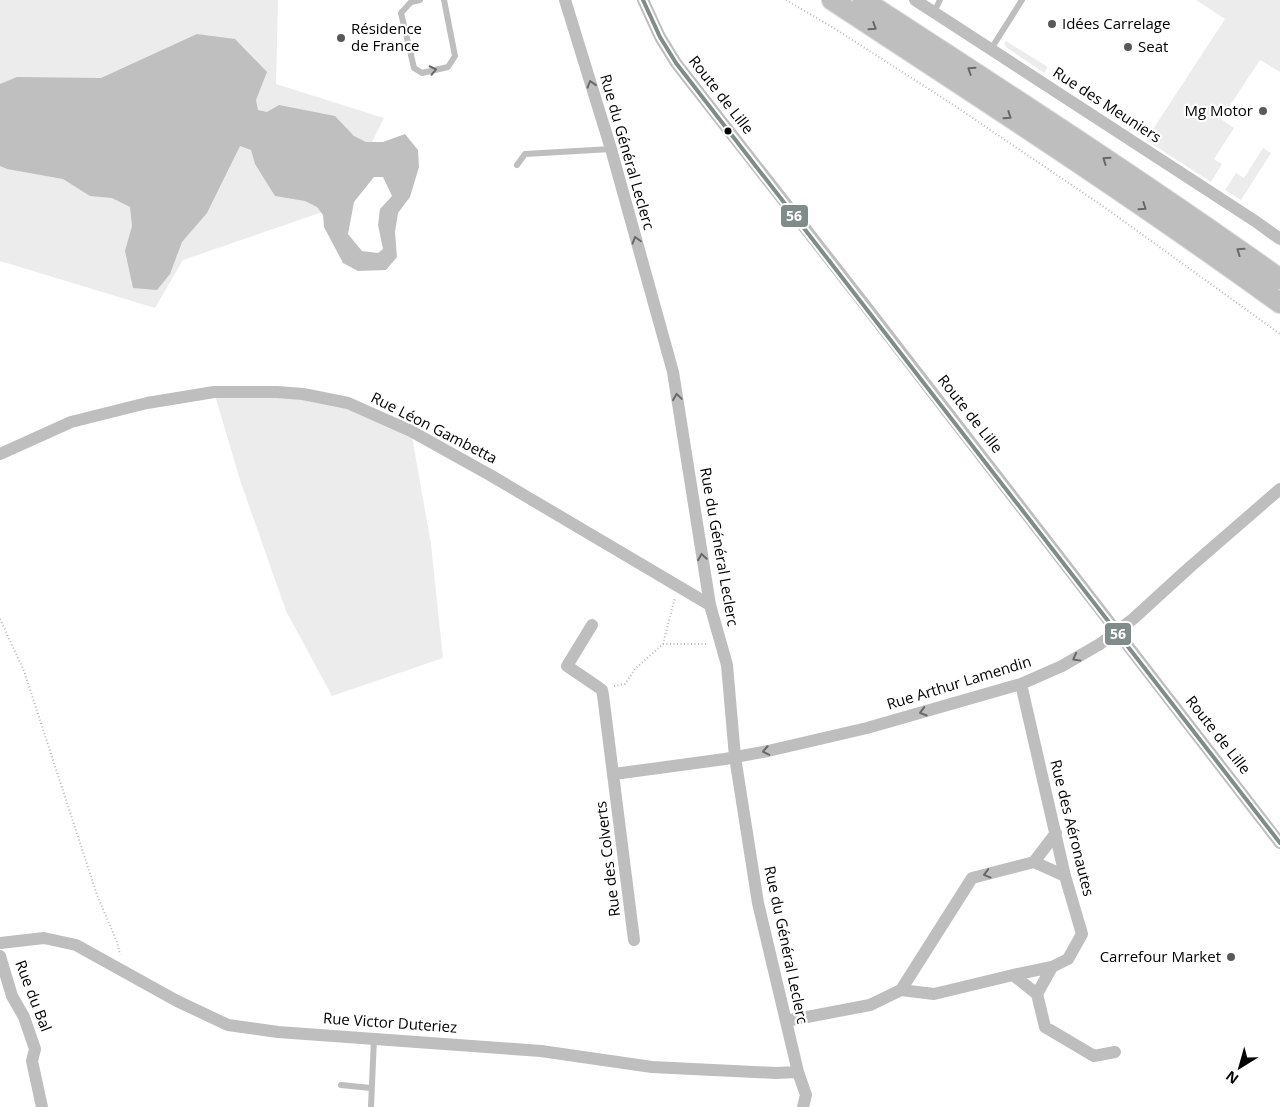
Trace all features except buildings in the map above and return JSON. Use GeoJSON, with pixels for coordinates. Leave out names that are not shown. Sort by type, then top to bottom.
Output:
{"type":"FeatureCollection","features":[{"type":"Feature","properties":{"kind":"highway"},"geometry":{"type":"LineString","coordinates":[[832,0],[1186,236],[1280,303]]}},
{"type":"Feature","properties":{"kind":"highway"},"geometry":{"type":"LineString","coordinates":[[863,0],[1237,248],[1280,279]]}},
{"type":"Feature","properties":{"kind":"street","name":"Rue du Général Leclerc"},"geometry":{"type":"LineString","coordinates":[[565,0],[611,149],[673,372],[710,605],[727,665],[736,757],[758,903],[798,1072],[806,1095],[803,1107]]}},
{"type":"Feature","properties":{"kind":"street","name":"Route de Lille"},"geometry":{"type":"LineString","coordinates":[[643,0],[660,37],[676,63],[1280,844]]}},
{"type":"Feature","properties":{"kind":"street","name":"Rue des Meuniers"},"geometry":{"type":"LineString","coordinates":[[915,0],[1280,239]]}},
{"type":"Feature","properties":{"kind":"street","name":"Rue Léon Gambetta"},"geometry":{"type":"LineString","coordinates":[[0,454],[71,422],[147,402],[214,392],[303,394],[348,403],[411,431],[490,475],[710,605]]}},
{"type":"Feature","properties":{"kind":"street","name":"Rue Arthur Lamendin"},"geometry":{"type":"LineString","coordinates":[[614,774],[768,751],[867,728],[1021,684],[1062,666],[1117,632],[1280,489]]}},
{"type":"Feature","properties":{"kind":"street"},"geometry":{"type":"LineString","coordinates":[[592,625],[567,666],[602,690]]}},
{"type":"Feature","properties":{"kind":"street","name":"Rue des Aéronautes"},"geometry":{"type":"LineString","coordinates":[[901,990],[934,994],[1052,967],[1068,959],[1082,934],[1065,876],[1021,684]]}},
{"type":"Feature","properties":{"kind":"street","name":"Rue des Colverts"},"geometry":{"type":"LineString","coordinates":[[602,690],[634,940]]}},
{"type":"Feature","properties":{"kind":"street"},"geometry":{"type":"LineString","coordinates":[[786,1021],[870,1004],[901,990],[972,878],[1034,862],[1056,833]]}},
{"type":"Feature","properties":{"kind":"street"},"geometry":{"type":"LineString","coordinates":[[1034,862],[1065,876]]}},
{"type":"Feature","properties":{"kind":"street","name":"Rue Victor Duteriez"},"geometry":{"type":"LineString","coordinates":[[0,943],[44,938],[76,945],[177,1001],[228,1025],[278,1032],[541,1051],[652,1067],[776,1073],[798,1072]]}},
{"type":"Feature","properties":{"kind":"street","name":"Rue du Bal"},"geometry":{"type":"LineString","coordinates":[[0,956],[12,996],[24,1017],[35,1049],[32,1061],[42,1107]]}},
{"type":"Feature","properties":{"kind":"street","name":"Rue des Aéronautes"},"geometry":{"type":"LineString","coordinates":[[1037,994],[1052,967]]}},
{"type":"Feature","properties":{"kind":"street"},"geometry":{"type":"LineString","coordinates":[[1013,976],[1037,994],[1045,1027],[1094,1056],[1115,1052]]}},
{"type":"Feature","properties":{"kind":"lane"},"geometry":{"type":"LineString","coordinates":[[420,0],[412,2],[402,13],[414,68],[422,73],[448,67],[455,56],[444,0]]}},
{"type":"Feature","properties":{"kind":"lane"},"geometry":{"type":"LineString","coordinates":[[934,12],[940,0]]}},
{"type":"Feature","properties":{"kind":"lane"},"geometry":{"type":"LineString","coordinates":[[991,49],[1022,0]]}},
{"type":"Feature","properties":{"kind":"lane"},"geometry":{"type":"LineString","coordinates":[[516,165],[525,154],[611,149]]}},
{"type":"Feature","properties":{"kind":"lane"},"geometry":{"type":"LineString","coordinates":[[371,1107],[374,1038]]}},
{"type":"Feature","properties":{"kind":"lane"},"geometry":{"type":"LineString","coordinates":[[341,1085],[371,1088]]}},
{"type":"Feature","properties":{"kind":"path"},"geometry":{"type":"LineString","coordinates":[[786,0],[832,27],[965,113],[1107,209],[1280,334]]}},
{"type":"Feature","properties":{"kind":"path"},"geometry":{"type":"LineString","coordinates":[[602,690],[625,684],[634,669],[663,644],[676,593]]}},
{"type":"Feature","properties":{"kind":"path"},"geometry":{"type":"LineString","coordinates":[[0,619],[24,671],[97,895],[118,942],[123,972]]}},
{"type":"Feature","properties":{"kind":"path"},"geometry":{"type":"LineString","coordinates":[[663,644],[720,644]]}},
{"type":"Feature","properties":{"kind":"shaded area"},"geometry":{"type":"Polygon","coordinates":[[[0,0],[278,0],[276,84],[384,118],[340,206],[183,260],[155,308],[0,261],[0,0]]]}},
{"type":"Feature","properties":{"kind":"shaded area"},"geometry":{"type":"Polygon","coordinates":[[[1196,0],[1280,0],[1280,72],[1260,60],[1221,119],[1234,128],[1214,159],[1222,164],[1211,182],[1146,140],[1225,19],[1196,0]]]}},
{"type":"Feature","properties":{"kind":"shaded area"},"geometry":{"type":"Polygon","coordinates":[[[197,34],[235,39],[267,72],[256,100],[258,110],[267,112],[279,105],[335,116],[354,136],[366,142],[383,142],[405,134],[418,150],[419,167],[410,197],[398,213],[395,232],[397,257],[386,270],[358,271],[343,263],[324,227],[323,215],[317,207],[305,201],[275,196],[255,164],[251,150],[240,146],[207,213],[182,242],[170,274],[157,290],[133,288],[125,251],[132,226],[130,207],[112,198],[90,196],[63,179],[7,169],[0,166],[0,84],[17,77],[101,78],[197,34]],[[374,177],[354,202],[348,234],[362,251],[378,253],[383,249],[378,225],[380,209],[392,196],[383,177],[374,177]]]}},
{"type":"Feature","properties":{"kind":"shaded area"},"geometry":{"type":"Polygon","coordinates":[[[1006,41],[1048,67],[1044,73],[1006,47],[1004,44],[1006,41]]]}},
{"type":"Feature","properties":{"kind":"shaded area"},"geometry":{"type":"Polygon","coordinates":[[[1263,148],[1271,153],[1241,200],[1225,190],[1236,173],[1244,178],[1263,148]]]}},
{"type":"Feature","properties":{"kind":"shaded area"},"geometry":{"type":"Polygon","coordinates":[[[214,392],[303,394],[411,431],[431,544],[443,658],[332,696],[286,611],[240,480],[214,392]]]}},
{"type":"Feature","properties":{"kind":"transit line","name":"56"},"geometry":{"type":"LineString","coordinates":[[643,0],[660,37],[676,63],[1280,843]]}},
{"type":"Feature","properties":{"kind":"place","name":"Idées Carrelage"},"geometry":{"type":"Point","coordinates":[1052,24]}},
{"type":"Feature","properties":{"kind":"place","name":"Résidence de France"},"geometry":{"type":"Point","coordinates":[341,38]}},
{"type":"Feature","properties":{"kind":"place","name":"Seat"},"geometry":{"type":"Point","coordinates":[1128,47]}},
{"type":"Feature","properties":{"kind":"place","name":"Mg Motor"},"geometry":{"type":"Point","coordinates":[1263,111]}},
{"type":"Feature","properties":{"kind":"place","name":"Carrefour Market"},"geometry":{"type":"Point","coordinates":[1231,957]}}]}
